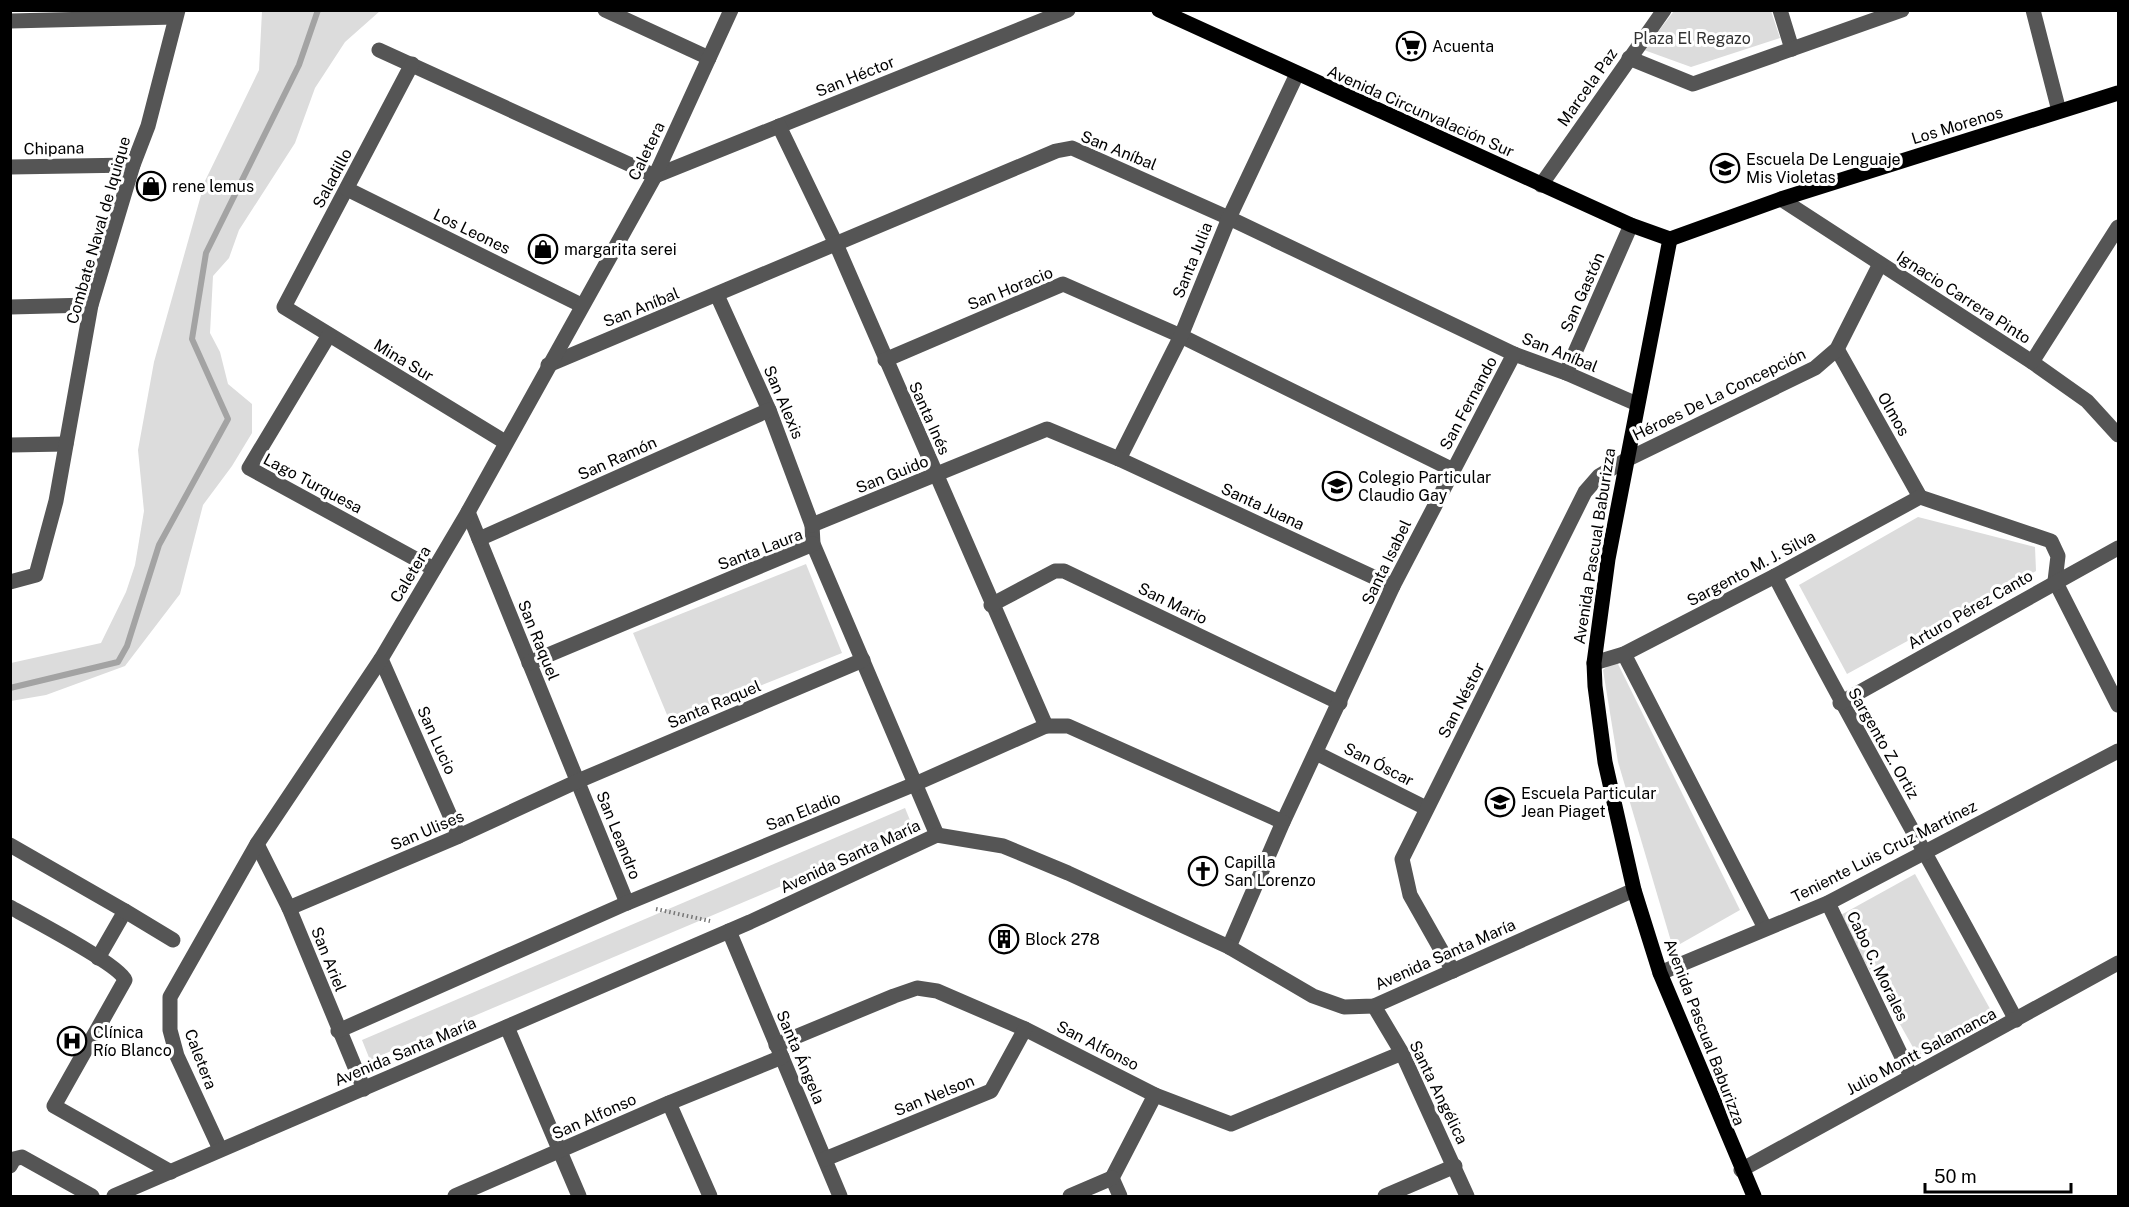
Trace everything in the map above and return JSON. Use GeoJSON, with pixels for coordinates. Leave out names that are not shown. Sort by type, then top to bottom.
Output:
{"type":"FeatureCollection","features":[{"type":"Feature","properties":{"kind":"main road","name":"Avenida Circunvalación Sur"},"geometry":{"type":"LineString","coordinates":[[1159,10],[1541,185],[1631,225],[1670,239]]}},
{"type":"Feature","properties":{"kind":"main road","name":"Los Morenos"},"geometry":{"type":"LineString","coordinates":[[1670,239],[1781,199],[2118,93]]}},
{"type":"Feature","properties":{"kind":"main road","name":"Avenida Pascual Baburizza"},"geometry":{"type":"LineString","coordinates":[[1670,239],[1608,559],[1594,663],[1605,762],[1634,890],[1660,973],[1740,1170],[1754,1197]]}},
{"type":"Feature","properties":{"kind":"street"},"geometry":{"type":"LineString","coordinates":[[605,10],[626,15],[710,58]]}},
{"type":"Feature","properties":{"kind":"street","name":"Caletera"},"geometry":{"type":"LineString","coordinates":[[220,1149],[177,1056],[168,1014],[170,997],[257,844],[381,659],[468,512],[581,305],[655,176],[731,10]]}},
{"type":"Feature","properties":{"kind":"street","name":"San Héctor"},"geometry":{"type":"LineString","coordinates":[[655,176],[1068,10]]}},
{"type":"Feature","properties":{"kind":"street","name":"Marcela Paz"},"geometry":{"type":"LineString","coordinates":[[1541,185],[1664,10]]}},
{"type":"Feature","properties":{"kind":"street"},"geometry":{"type":"LineString","coordinates":[[1780,10],[1792,49]]}},
{"type":"Feature","properties":{"kind":"street"},"geometry":{"type":"LineString","coordinates":[[1629,58],[1693,84],[1902,10]]}},
{"type":"Feature","properties":{"kind":"street"},"geometry":{"type":"LineString","coordinates":[[2033,10],[2059,111]]}},
{"type":"Feature","properties":{"kind":"street"},"geometry":{"type":"LineString","coordinates":[[10,21],[176,14]]}},
{"type":"Feature","properties":{"kind":"street","name":"Combate Naval de Iquique"},"geometry":{"type":"LineString","coordinates":[[10,582],[36,575],[41,564],[66,444],[91,305],[133,165],[148,126],[176,14]]}},
{"type":"Feature","properties":{"kind":"street"},"geometry":{"type":"LineString","coordinates":[[379,50],[655,176]]}},
{"type":"Feature","properties":{"kind":"street","name":"Saladillo"},"geometry":{"type":"LineString","coordinates":[[284,308],[412,64]]}},
{"type":"Feature","properties":{"kind":"street","name":"Santa Julia"},"geometry":{"type":"LineString","coordinates":[[1119,459],[1181,336],[1229,218],[1297,74]]}},
{"type":"Feature","properties":{"kind":"street","name":"Santa Inés"},"geometry":{"type":"LineString","coordinates":[[779,126],[836,244],[991,605],[1046,726]]}},
{"type":"Feature","properties":{"kind":"street","name":"San Aníbal"},"geometry":{"type":"LineString","coordinates":[[548,365],[1065,148],[1080,149],[1514,354],[1566,373],[1637,404]]}},
{"type":"Feature","properties":{"kind":"street","name":"Chipana"},"geometry":{"type":"LineString","coordinates":[[10,167],[133,165]]}},
{"type":"Feature","properties":{"kind":"street","name":"Los Leones"},"geometry":{"type":"LineString","coordinates":[[347,189],[581,305]]}},
{"type":"Feature","properties":{"kind":"street","name":"Ignacio Carrera Pinto"},"geometry":{"type":"LineString","coordinates":[[1781,199],[2087,401],[2118,435]]}},
{"type":"Feature","properties":{"kind":"street","name":"San Gastón"},"geometry":{"type":"LineString","coordinates":[[1566,373],[1631,225]]}},
{"type":"Feature","properties":{"kind":"street"},"geometry":{"type":"LineString","coordinates":[[2031,362],[2118,227]]}},
{"type":"Feature","properties":{"kind":"street","name":"Héroes De La Concepción"},"geometry":{"type":"LineString","coordinates":[[1626,460],[1815,368],[1837,350],[1880,264]]}},
{"type":"Feature","properties":{"kind":"street","name":"San Horacio"},"geometry":{"type":"LineString","coordinates":[[885,360],[1063,284],[1181,336]]}},
{"type":"Feature","properties":{"kind":"street","name":"San Alexis"},"geometry":{"type":"LineString","coordinates":[[717,295],[769,410],[812,525],[813,544]]}},
{"type":"Feature","properties":{"kind":"street"},"geometry":{"type":"LineString","coordinates":[[10,307],[91,305]]}},
{"type":"Feature","properties":{"kind":"street","name":"Mina Sur"},"geometry":{"type":"LineString","coordinates":[[284,308],[505,442]]}},
{"type":"Feature","properties":{"kind":"street","name":"Lago Turquesa"},"geometry":{"type":"LineString","coordinates":[[328,335],[249,468],[434,569]]}},
{"type":"Feature","properties":{"kind":"street"},"geometry":{"type":"LineString","coordinates":[[1181,336],[1453,470]]}},
{"type":"Feature","properties":{"kind":"street","name":"Olmos"},"geometry":{"type":"LineString","coordinates":[[1837,350],[1920,496]]}},
{"type":"Feature","properties":{"kind":"street","name":"San Fernando"},"geometry":{"type":"LineString","coordinates":[[1453,470],[1514,354]]}},
{"type":"Feature","properties":{"kind":"street","name":"San Ramón"},"geometry":{"type":"LineString","coordinates":[[479,539],[769,410]]}},
{"type":"Feature","properties":{"kind":"street","name":"San Guido"},"geometry":{"type":"LineString","coordinates":[[812,525],[1047,429],[1119,459]]}},
{"type":"Feature","properties":{"kind":"street"},"geometry":{"type":"LineString","coordinates":[[10,445],[66,444]]}},
{"type":"Feature","properties":{"kind":"street","name":"Santa Juana"},"geometry":{"type":"LineString","coordinates":[[1119,459],[1393,586]]}},
{"type":"Feature","properties":{"kind":"street","name":"San Néstor"},"geometry":{"type":"LineString","coordinates":[[1453,971],[1410,895],[1402,859],[1585,492],[1599,476],[1626,460]]}},
{"type":"Feature","properties":{"kind":"street","name":"Santa Isabel"},"geometry":{"type":"LineString","coordinates":[[1229,947],[1283,822],[1393,586],[1453,470]]}},
{"type":"Feature","properties":{"kind":"street"},"geometry":{"type":"LineString","coordinates":[[1920,496],[2048,539],[2058,556],[2055,581],[2118,705]]}},
{"type":"Feature","properties":{"kind":"street","name":"Sargento M. J. Silva"},"geometry":{"type":"LineString","coordinates":[[1594,663],[1624,654],[1775,576],[1920,496]]}},
{"type":"Feature","properties":{"kind":"street","name":"San Raquel"},"geometry":{"type":"LineString","coordinates":[[468,512],[578,781]]}},
{"type":"Feature","properties":{"kind":"street","name":"Santa Laura"},"geometry":{"type":"LineString","coordinates":[[529,663],[813,544],[937,835]]}},
{"type":"Feature","properties":{"kind":"street","name":"Arturo Pérez Canto"},"geometry":{"type":"LineString","coordinates":[[1840,703],[2055,581],[2118,548]]}},
{"type":"Feature","properties":{"kind":"street","name":"San Mario"},"geometry":{"type":"LineString","coordinates":[[991,605],[1055,571],[1064,571],[1340,703]]}},
{"type":"Feature","properties":{"kind":"street","name":"Sargento Z. Ortiz"},"geometry":{"type":"LineString","coordinates":[[1775,576],[1840,703],[1926,852],[2016,1020]]}},
{"type":"Feature","properties":{"kind":"street"},"geometry":{"type":"LineString","coordinates":[[1624,654],[1765,928]]}},
{"type":"Feature","properties":{"kind":"street","name":"San Lucio"},"geometry":{"type":"LineString","coordinates":[[381,659],[459,836]]}},
{"type":"Feature","properties":{"kind":"street","name":"Santa Raquel"},"geometry":{"type":"LineString","coordinates":[[578,781],[864,660]]}},
{"type":"Feature","properties":{"kind":"street"},"geometry":{"type":"LineString","coordinates":[[1046,726],[1068,726],[1283,822]]}},
{"type":"Feature","properties":{"kind":"street","name":"San Eladio"},"geometry":{"type":"LineString","coordinates":[[338,1031],[627,903],[915,784],[1046,726]]}},
{"type":"Feature","properties":{"kind":"street","name":"Teniente Luis Cruz Martínez"},"geometry":{"type":"LineString","coordinates":[[1660,973],[1828,903],[2118,751]]}},
{"type":"Feature","properties":{"kind":"street","name":"San Óscar"},"geometry":{"type":"LineString","coordinates":[[1316,753],[1426,808]]}},
{"type":"Feature","properties":{"kind":"street","name":"San Ulises"},"geometry":{"type":"LineString","coordinates":[[289,908],[459,836],[578,781]]}},
{"type":"Feature","properties":{"kind":"street","name":"San Leandro"},"geometry":{"type":"LineString","coordinates":[[578,781],[627,903]]}},
{"type":"Feature","properties":{"kind":"street","name":"Avenida Santa María"},"geometry":{"type":"LineString","coordinates":[[114,1197],[220,1149],[729,931],[937,835],[1003,846],[1068,873],[1229,947],[1313,996],[1344,1007],[1374,1006],[1634,890]]}},
{"type":"Feature","properties":{"kind":"street"},"geometry":{"type":"LineString","coordinates":[[10,844],[173,940]]}},
{"type":"Feature","properties":{"kind":"street","name":"San Ariel"},"geometry":{"type":"LineString","coordinates":[[257,844],[289,908],[338,1031],[364,1089]]}},
{"type":"Feature","properties":{"kind":"street","name":"Cabo C. Morales"},"geometry":{"type":"LineString","coordinates":[[1828,903],[1911,1076]]}},
{"type":"Feature","properties":{"kind":"street"},"geometry":{"type":"LineString","coordinates":[[10,907],[123,974],[123,986],[54,1106],[171,1172]]}},
{"type":"Feature","properties":{"kind":"street"},"geometry":{"type":"LineString","coordinates":[[98,958],[125,911]]}},
{"type":"Feature","properties":{"kind":"street","name":"Santa Ángela"},"geometry":{"type":"LineString","coordinates":[[729,931],[840,1197]]}},
{"type":"Feature","properties":{"kind":"street","name":"Julio Montt Salamanca"},"geometry":{"type":"LineString","coordinates":[[1740,1170],[2118,963]]}},
{"type":"Feature","properties":{"kind":"street","name":"San Alfonso"},"geometry":{"type":"LineString","coordinates":[[455,1197],[669,1103],[917,988],[937,991],[1025,1029],[1155,1095],[1231,1124],[1402,1053]]}},
{"type":"Feature","properties":{"kind":"street","name":"Santa Angélica"},"geometry":{"type":"LineString","coordinates":[[1374,1006],[1402,1053],[1455,1166],[1467,1197]]}},
{"type":"Feature","properties":{"kind":"street"},"geometry":{"type":"LineString","coordinates":[[507,1028],[579,1197]]}},
{"type":"Feature","properties":{"kind":"street","name":"San Nelson"},"geometry":{"type":"LineString","coordinates":[[825,1159],[992,1091],[1025,1029]]}},
{"type":"Feature","properties":{"kind":"street"},"geometry":{"type":"LineString","coordinates":[[1070,1197],[1112,1178],[1155,1095]]}},
{"type":"Feature","properties":{"kind":"street"},"geometry":{"type":"LineString","coordinates":[[669,1103],[710,1197]]}},
{"type":"Feature","properties":{"kind":"street"},"geometry":{"type":"LineString","coordinates":[[10,1166],[14,1159],[22,1157],[92,1197]]}},
{"type":"Feature","properties":{"kind":"street"},"geometry":{"type":"LineString","coordinates":[[1385,1197],[1455,1166]]}},
{"type":"Feature","properties":{"kind":"street"},"geometry":{"type":"LineString","coordinates":[[1112,1178],[1120,1197]]}},
{"type":"Feature","properties":{"kind":"path"},"geometry":{"type":"LineString","coordinates":[[627,903],[707,921],[729,931]]}},
{"type":"Feature","properties":{"kind":"green space"},"geometry":{"type":"Polygon","coordinates":[[[262,11],[380,11],[345,42],[315,88],[295,143],[239,230],[229,258],[213,276],[210,333],[220,352],[228,384],[252,404],[252,433],[232,466],[203,505],[180,594],[125,666],[46,695],[11,701],[11,663],[101,643],[126,592],[135,565],[144,511],[138,450],[154,362],[205,181],[259,70],[262,11]]]}},
{"type":"Feature","properties":{"kind":"green space","name":"Plaza El Regazo"},"geometry":{"type":"Polygon","coordinates":[[[1674,11],[1771,11],[1780,38],[1691,67],[1644,50],[1674,11]]]}},
{"type":"Feature","properties":{"kind":"green space"},"geometry":{"type":"Polygon","coordinates":[[[1918,517],[2035,547],[2036,571],[1847,674],[1799,585],[1918,517]]]}},
{"type":"Feature","properties":{"kind":"green space"},"geometry":{"type":"Polygon","coordinates":[[[806,564],[842,653],[670,722],[633,633],[806,564]]]}},
{"type":"Feature","properties":{"kind":"green space"},"geometry":{"type":"Polygon","coordinates":[[[1616,660],[1740,910],[1673,948],[1618,762],[1603,670],[1616,660]]]}},
{"type":"Feature","properties":{"kind":"green space"},"geometry":{"type":"Polygon","coordinates":[[[905,808],[914,830],[370,1060],[362,1040],[905,808]]]}},
{"type":"Feature","properties":{"kind":"green space"},"geometry":{"type":"Polygon","coordinates":[[[1915,874],[1994,1016],[1919,1058],[1839,916],[1915,874]]]}},
{"type":"Feature","properties":{"kind":"waterway"},"geometry":{"type":"LineString","coordinates":[[10,688],[118,662],[127,646],[159,545],[228,419],[192,339],[206,253],[299,65],[318,10]]}},
{"type":"Feature","properties":{"kind":"place","name":"Acuenta"},"geometry":{"type":"Point","coordinates":[1411,46]}},
{"type":"Feature","properties":{"kind":"place","name":"Escuela De Lenguaje Mis Violetas"},"geometry":{"type":"Point","coordinates":[1725,168]}},
{"type":"Feature","properties":{"kind":"place","name":"rene lemus"},"geometry":{"type":"Point","coordinates":[151,186]}},
{"type":"Feature","properties":{"kind":"place","name":"margarita serei"},"geometry":{"type":"Point","coordinates":[543,249]}},
{"type":"Feature","properties":{"kind":"place","name":"Colegio Particular Claudio Gay"},"geometry":{"type":"Point","coordinates":[1337,486]}},
{"type":"Feature","properties":{"kind":"place","name":"Escuela Particular Jean Piaget"},"geometry":{"type":"Point","coordinates":[1500,802]}},
{"type":"Feature","properties":{"kind":"place","name":"Capilla San Lorenzo"},"geometry":{"type":"Point","coordinates":[1203,871]}},
{"type":"Feature","properties":{"kind":"place","name":"Block 278"},"geometry":{"type":"Point","coordinates":[1004,939]}},
{"type":"Feature","properties":{"kind":"place","name":"Clínica Río Blanco"},"geometry":{"type":"Point","coordinates":[72,1041]}}]}
